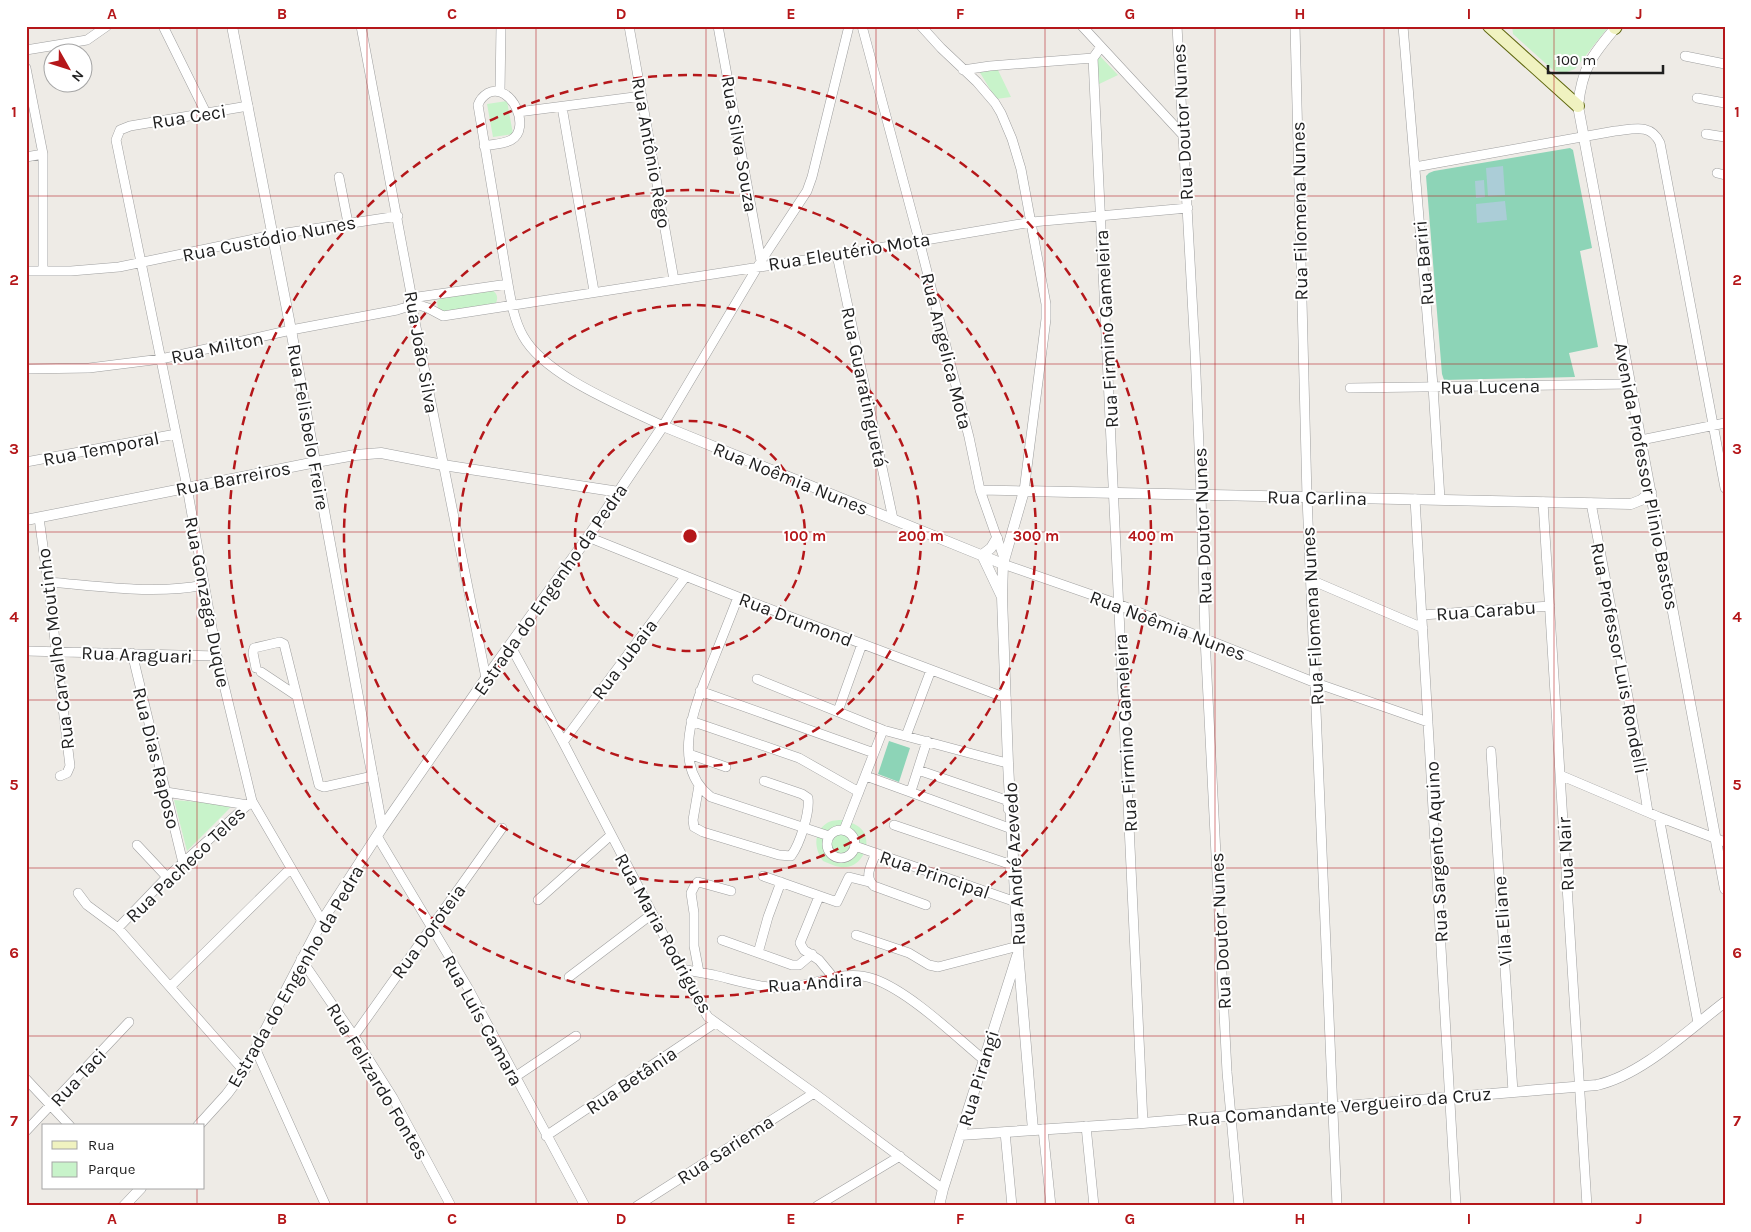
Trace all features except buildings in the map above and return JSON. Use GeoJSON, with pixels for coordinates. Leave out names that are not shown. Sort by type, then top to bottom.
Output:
{"type":"FeatureCollection","features":[{"type":"Feature","properties":{"kind":"main road"},"geometry":{"type":"LineString","coordinates":[[1489,26],[1502,40],[1578,106]]}},
{"type":"Feature","properties":{"kind":"street"},"geometry":{"type":"LineString","coordinates":[[26,50],[87,40],[107,26]]}},
{"type":"Feature","properties":{"kind":"street"},"geometry":{"type":"LineString","coordinates":[[163,26],[206,113]]}},
{"type":"Feature","properties":{"kind":"street","name":"Rua Felisbelo Freire"},"geometry":{"type":"LineString","coordinates":[[232,26],[316,462],[373,776],[380,832]]}},
{"type":"Feature","properties":{"kind":"street","name":"Rua João Silva"},"geometry":{"type":"LineString","coordinates":[[361,26],[398,216],[411,304],[486,678]]}},
{"type":"Feature","properties":{"kind":"street"},"geometry":{"type":"LineString","coordinates":[[500,91],[501,26]]}},
{"type":"Feature","properties":{"kind":"street","name":"Rua Antônio Rêgo"},"geometry":{"type":"LineString","coordinates":[[629,26],[674,280]]}},
{"type":"Feature","properties":{"kind":"street","name":"Rua Silva Souza"},"geometry":{"type":"LineString","coordinates":[[718,26],[760,264]]}},
{"type":"Feature","properties":{"kind":"street","name":"Estrada do Engenho da Pedra"},"geometry":{"type":"LineString","coordinates":[[200,1124],[227,1094],[244,1071],[322,920],[486,678],[588,537],[663,426],[760,264],[807,191],[812,178],[849,26]]}},
{"type":"Feature","properties":{"kind":"street","name":"Rua Angelica Mota"},"geometry":{"type":"LineString","coordinates":[[862,26],[919,240],[969,437],[980,490],[1004,561]]}},
{"type":"Feature","properties":{"kind":"street"},"geometry":{"type":"LineString","coordinates":[[921,26],[987,93],[1001,113],[1021,169],[1046,304],[1046,319],[1024,490]]}},
{"type":"Feature","properties":{"kind":"street"},"geometry":{"type":"LineString","coordinates":[[1082,26],[1182,134]]}},
{"type":"Feature","properties":{"kind":"street","name":"Rua Doutor Nunes"},"geometry":{"type":"LineString","coordinates":[[1177,26],[1182,134],[1188,208],[1201,494],[1205,638],[1230,1116],[1239,1206]]}},
{"type":"Feature","properties":{"kind":"street","name":"Rua Filomena Nunes"},"geometry":{"type":"LineString","coordinates":[[1295,26],[1307,497],[1336,1206]]}},
{"type":"Feature","properties":{"kind":"street","name":"Rua Bariri"},"geometry":{"type":"LineString","coordinates":[[1404,26],[1433,386],[1440,499]]}},
{"type":"Feature","properties":{"kind":"street","name":"Avenida Professor Plinio Bastos"},"geometry":{"type":"LineString","coordinates":[[1616,27],[1588,64],[1580,85],[1578,106],[1582,136],[1725,889]]}},
{"type":"Feature","properties":{"kind":"street"},"geometry":{"type":"LineString","coordinates":[[963,70],[1092,58],[1102,47]]}},
{"type":"Feature","properties":{"kind":"street"},"geometry":{"type":"LineString","coordinates":[[1685,56],[1725,64]]}},
{"type":"Feature","properties":{"kind":"street","name":"Rua Firmino Gameleira"},"geometry":{"type":"LineString","coordinates":[[1092,58],[1129,794],[1143,1123]]}},
{"type":"Feature","properties":{"kind":"street"},"geometry":{"type":"LineString","coordinates":[[26,68],[43,154],[43,271]]}},
{"type":"Feature","properties":{"kind":"street"},"geometry":{"type":"LineString","coordinates":[[500,91],[512,100],[518,112],[520,127],[512,140],[484,146],[478,105],[484,96],[491,92],[500,91]]}},
{"type":"Feature","properties":{"kind":"street"},"geometry":{"type":"LineString","coordinates":[[518,112],[562,108],[642,96]]}},
{"type":"Feature","properties":{"kind":"street"},"geometry":{"type":"LineString","coordinates":[[1696,98],[1725,103]]}},
{"type":"Feature","properties":{"kind":"street","name":"Rua Ceci"},"geometry":{"type":"LineString","coordinates":[[130,126],[248,106]]}},
{"type":"Feature","properties":{"kind":"street"},"geometry":{"type":"LineString","coordinates":[[562,108],[594,291]]}},
{"type":"Feature","properties":{"kind":"street","name":"Rua Gonzaga Duque"},"geometry":{"type":"LineString","coordinates":[[130,126],[120,130],[116,140],[187,487],[217,656],[250,803],[322,920]]}},
{"type":"Feature","properties":{"kind":"street"},"geometry":{"type":"LineString","coordinates":[[1415,167],[1615,131],[1646,129],[1657,135],[1725,488]]}},
{"type":"Feature","properties":{"kind":"street"},"geometry":{"type":"LineString","coordinates":[[1706,134],[1725,137]]}},
{"type":"Feature","properties":{"kind":"street","name":"Rua Noêmia Nunes"},"geometry":{"type":"LineString","coordinates":[[484,146],[511,304],[522,335],[532,350],[545,363],[566,377],[663,426],[982,555],[1004,561],[1025,573],[1118,604],[1316,683],[1428,722]]}},
{"type":"Feature","properties":{"kind":"street"},"geometry":{"type":"LineString","coordinates":[[26,157],[43,154]]}},
{"type":"Feature","properties":{"kind":"street"},"geometry":{"type":"LineString","coordinates":[[339,177],[348,223]]}},
{"type":"Feature","properties":{"kind":"street","name":"Rua Eleutério Mota"},"geometry":{"type":"LineString","coordinates":[[411,304],[433,310],[443,316],[674,280],[760,264],[837,255],[1032,222],[1188,208]]}},
{"type":"Feature","properties":{"kind":"street","name":"Rua Custódio Nunes"},"geometry":{"type":"LineString","coordinates":[[26,271],[96,270],[142,263],[273,235],[398,216]]}},
{"type":"Feature","properties":{"kind":"street","name":"Rua Guaratinguetá"},"geometry":{"type":"LineString","coordinates":[[837,255],[893,519]]}},
{"type":"Feature","properties":{"kind":"street","name":"Rua Milton"},"geometry":{"type":"LineString","coordinates":[[26,369],[89,368],[161,359],[411,304],[439,294],[508,284]]}},
{"type":"Feature","properties":{"kind":"street"},"geometry":{"type":"LineString","coordinates":[[433,310],[435,299],[439,294]]}},
{"type":"Feature","properties":{"kind":"street","name":"Rua Lucena"},"geometry":{"type":"LineString","coordinates":[[1350,388],[1630,384]]}},
{"type":"Feature","properties":{"kind":"street"},"geometry":{"type":"LineString","coordinates":[[1641,440],[1725,423]]}},
{"type":"Feature","properties":{"kind":"street","name":"Rua Temporal"},"geometry":{"type":"LineString","coordinates":[[26,462],[176,434]]}},
{"type":"Feature","properties":{"kind":"street","name":"Rua Barreiros"},"geometry":{"type":"LineString","coordinates":[[26,520],[316,462],[355,455],[381,453],[443,465],[619,492]]}},
{"type":"Feature","properties":{"kind":"street","name":"Rua Carlina"},"geometry":{"type":"LineString","coordinates":[[980,490],[1631,504],[1641,500],[1651,492]]}},
{"type":"Feature","properties":{"kind":"street","name":"Rua André Azevedo"},"geometry":{"type":"LineString","coordinates":[[1024,490],[1004,561],[1002,597],[1009,828],[1018,948],[1038,1130]]}},
{"type":"Feature","properties":{"kind":"street","name":"Rua Sargento Aquino"},"geometry":{"type":"LineString","coordinates":[[1415,499],[1456,1206]]}},
{"type":"Feature","properties":{"kind":"street","name":"Rua Nair"},"geometry":{"type":"LineString","coordinates":[[1543,502],[1578,1087],[1587,1206]]}},
{"type":"Feature","properties":{"kind":"street","name":"Rua Professor Luis Rondelli"},"geometry":{"type":"LineString","coordinates":[[1591,503],[1648,812]]}},
{"type":"Feature","properties":{"kind":"street","name":"Rua Carvalho Moutinho"},"geometry":{"type":"LineString","coordinates":[[39,518],[70,766],[67,773],[60,776]]}},
{"type":"Feature","properties":{"kind":"street","name":"Rua Drumond"},"geometry":{"type":"LineString","coordinates":[[588,537],[738,597],[1006,698]]}},
{"type":"Feature","properties":{"kind":"street"},"geometry":{"type":"LineString","coordinates":[[982,555],[991,548],[997,538]]}},
{"type":"Feature","properties":{"kind":"street","name":"Rua André Azevedo"},"geometry":{"type":"LineString","coordinates":[[982,555],[1002,597]]}},
{"type":"Feature","properties":{"kind":"street","name":"Rua Jubaia"},"geometry":{"type":"LineString","coordinates":[[562,742],[686,576]]}},
{"type":"Feature","properties":{"kind":"street"},"geometry":{"type":"LineString","coordinates":[[1311,580],[1423,628]]}},
{"type":"Feature","properties":{"kind":"street"},"geometry":{"type":"LineString","coordinates":[[48,582],[162,590],[184,589],[204,585]]}},
{"type":"Feature","properties":{"kind":"street"},"geometry":{"type":"LineString","coordinates":[[738,597],[700,691],[691,721],[689,754],[693,772],[703,791],[720,801],[829,836]]}},
{"type":"Feature","properties":{"kind":"street","name":"Rua Carabu"},"geometry":{"type":"LineString","coordinates":[[1422,615],[1550,606]]}},
{"type":"Feature","properties":{"kind":"street"},"geometry":{"type":"LineString","coordinates":[[297,696],[258,670],[253,653],[254,648],[282,642],[285,645],[319,785],[324,787],[373,776]]}},
{"type":"Feature","properties":{"kind":"street"},"geometry":{"type":"LineString","coordinates":[[838,711],[862,644]]}},
{"type":"Feature","properties":{"kind":"street","name":"Rua Maria Rodrigues"},"geometry":{"type":"LineString","coordinates":[[510,645],[703,1010],[715,1023],[814,1093],[943,1189]]}},
{"type":"Feature","properties":{"kind":"street","name":"Rua Araguari"},"geometry":{"type":"LineString","coordinates":[[26,651],[217,656]]}},
{"type":"Feature","properties":{"kind":"street","name":"Rua Dias Raposo"},"geometry":{"type":"LineString","coordinates":[[132,653],[183,863]]}},
{"type":"Feature","properties":{"kind":"street"},"geometry":{"type":"LineString","coordinates":[[906,736],[931,670]]}},
{"type":"Feature","properties":{"kind":"street"},"geometry":{"type":"LineString","coordinates":[[757,679],[883,730],[1003,762]]}},
{"type":"Feature","properties":{"kind":"street"},"geometry":{"type":"LineString","coordinates":[[700,691],[874,753]]}},
{"type":"Feature","properties":{"kind":"street"},"geometry":{"type":"LineString","coordinates":[[691,721],[799,758],[859,792]]}},
{"type":"Feature","properties":{"kind":"street"},"geometry":{"type":"LineString","coordinates":[[844,830],[883,730]]}},
{"type":"Feature","properties":{"kind":"street"},"geometry":{"type":"LineString","coordinates":[[911,791],[927,741]]}},
{"type":"Feature","properties":{"kind":"street","name":"Vila Eliane"},"geometry":{"type":"LineString","coordinates":[[1491,751],[1513,1092]]}},
{"type":"Feature","properties":{"kind":"street"},"geometry":{"type":"LineString","coordinates":[[689,754],[726,766]]}},
{"type":"Feature","properties":{"kind":"street"},"geometry":{"type":"LineString","coordinates":[[866,776],[1009,828],[1008,804],[1006,800],[918,770]]}},
{"type":"Feature","properties":{"kind":"street","name":"Rua Professor Luis Rondelli"},"geometry":{"type":"LineString","coordinates":[[1560,775],[1659,817],[1725,842]]}},
{"type":"Feature","properties":{"kind":"street"},"geometry":{"type":"LineString","coordinates":[[699,785],[693,825],[703,832],[779,855],[791,856],[803,828],[809,806],[808,798],[802,794],[764,781]]}},
{"type":"Feature","properties":{"kind":"street"},"geometry":{"type":"LineString","coordinates":[[166,792],[250,803]]}},
{"type":"Feature","properties":{"kind":"street","name":"Rua Pacheco Teles"},"geometry":{"type":"LineString","coordinates":[[118,928],[167,877],[250,803]]}},
{"type":"Feature","properties":{"kind":"street"},"geometry":{"type":"LineString","coordinates":[[1659,817],[1698,1023]]}},
{"type":"Feature","properties":{"kind":"street"},"geometry":{"type":"LineString","coordinates":[[894,825],[1009,864],[1014,902]]}},
{"type":"Feature","properties":{"kind":"street","name":"Rua Doroteia"},"geometry":{"type":"LineString","coordinates":[[354,1036],[431,925],[502,828]]}},
{"type":"Feature","properties":{"kind":"street"},"geometry":{"type":"LineString","coordinates":[[844,830],[852,835],[855,846],[850,854],[841,858],[836,857],[828,849],[829,836],[835,831],[844,830]]}},
{"type":"Feature","properties":{"kind":"street","name":"Rua Luís Camara"},"geometry":{"type":"LineString","coordinates":[[380,832],[468,988],[585,1206]]}},
{"type":"Feature","properties":{"kind":"street"},"geometry":{"type":"LineString","coordinates":[[538,900],[611,836]]}},
{"type":"Feature","properties":{"kind":"street"},"geometry":{"type":"LineString","coordinates":[[137,845],[167,877]]}},
{"type":"Feature","properties":{"kind":"street","name":"Rua Principal"},"geometry":{"type":"LineString","coordinates":[[855,846],[1014,902]]}},
{"type":"Feature","properties":{"kind":"street"},"geometry":{"type":"LineString","coordinates":[[869,882],[868,876],[876,853]]}},
{"type":"Feature","properties":{"kind":"street"},"geometry":{"type":"LineString","coordinates":[[171,986],[291,868]]}},
{"type":"Feature","properties":{"kind":"street"},"geometry":{"type":"LineString","coordinates":[[763,876],[837,902],[849,877],[869,882],[874,886],[926,905]]}},
{"type":"Feature","properties":{"kind":"street"},"geometry":{"type":"LineString","coordinates":[[699,972],[694,946],[692,889],[698,882],[731,891]]}},
{"type":"Feature","properties":{"kind":"street"},"geometry":{"type":"LineString","coordinates":[[758,953],[768,917],[781,882]]}},
{"type":"Feature","properties":{"kind":"street"},"geometry":{"type":"LineString","coordinates":[[78,893],[87,905],[118,928],[244,1071]]}},
{"type":"Feature","properties":{"kind":"street"},"geometry":{"type":"LineString","coordinates":[[818,899],[800,943],[804,950],[812,954],[825,966],[833,977]]}},
{"type":"Feature","properties":{"kind":"street"},"geometry":{"type":"LineString","coordinates":[[569,977],[652,914]]}},
{"type":"Feature","properties":{"kind":"street"},"geometry":{"type":"LineString","coordinates":[[856,935],[908,953],[934,967],[1018,948]]}},
{"type":"Feature","properties":{"kind":"street"},"geometry":{"type":"LineString","coordinates":[[722,940],[795,966],[802,963],[812,954]]}},
{"type":"Feature","properties":{"kind":"street","name":"Rua Pirangi"},"geometry":{"type":"LineString","coordinates":[[939,1206],[1018,948]]}},
{"type":"Feature","properties":{"kind":"street","name":"Rua Felizardo Fontes"},"geometry":{"type":"LineString","coordinates":[[301,960],[354,1036],[393,1098],[451,1206]]}},
{"type":"Feature","properties":{"kind":"street","name":"Rua Andira"},"geometry":{"type":"LineString","coordinates":[[681,969],[778,988],[796,987],[833,977],[863,976],[887,984],[916,1004],[984,1060]]}},
{"type":"Feature","properties":{"kind":"street","name":"Rua Comandante Vergueiro da Cruz"},"geometry":{"type":"LineString","coordinates":[[960,1135],[1230,1116],[1450,1096],[1578,1087],[1611,1082],[1625,1076],[1649,1060],[1725,1002]]}},
{"type":"Feature","properties":{"kind":"street","name":"Rua Taci"},"geometry":{"type":"LineString","coordinates":[[26,1132],[128,1022]]}},
{"type":"Feature","properties":{"kind":"street","name":"Rua Betânia"},"geometry":{"type":"LineString","coordinates":[[546,1136],[715,1023]]}},
{"type":"Feature","properties":{"kind":"street"},"geometry":{"type":"LineString","coordinates":[[515,1077],[576,1036]]}},
{"type":"Feature","properties":{"kind":"street"},"geometry":{"type":"LineString","coordinates":[[256,1050],[326,1206]]}},
{"type":"Feature","properties":{"kind":"street"},"geometry":{"type":"LineString","coordinates":[[26,1079],[68,1124]]}},
{"type":"Feature","properties":{"kind":"street","name":"Rua Sariema"},"geometry":{"type":"LineString","coordinates":[[636,1206],[814,1093]]}},
{"type":"Feature","properties":{"kind":"street"},"geometry":{"type":"LineString","coordinates":[[1086,1126],[1094,1206]]}},
{"type":"Feature","properties":{"kind":"street"},"geometry":{"type":"LineString","coordinates":[[1038,1130],[1050,1206]]}},
{"type":"Feature","properties":{"kind":"street"},"geometry":{"type":"LineString","coordinates":[[1005,1132],[1012,1206]]}},
{"type":"Feature","properties":{"kind":"street"},"geometry":{"type":"LineString","coordinates":[[817,1206],[900,1156]]}},
{"type":"Feature","properties":{"kind":"street"},"geometry":{"type":"LineString","coordinates":[[124,1206],[135,1194]]}},
{"type":"Feature","properties":{"kind":"green space"},"geometry":{"type":"Polygon","coordinates":[[[1512,26],[1609,26],[1575,69],[1564,73],[1553,70],[1513,34],[1512,26]]]}},
{"type":"Feature","properties":{"kind":"green space"},"geometry":{"type":"Polygon","coordinates":[[[1099,55],[1118,75],[1097,85],[1096,57],[1099,55]]]}},
{"type":"Feature","properties":{"kind":"green space"},"geometry":{"type":"Polygon","coordinates":[[[997,68],[1011,97],[996,99],[979,71],[997,68]]]}},
{"type":"Feature","properties":{"kind":"green space"},"geometry":{"type":"Polygon","coordinates":[[[507,101],[513,134],[493,137],[487,104],[507,101]]]}},
{"type":"Feature","properties":{"kind":"green space"},"geometry":{"type":"Polygon","coordinates":[[[1570,148],[1573,150],[1592,248],[1580,251],[1598,347],[1569,353],[1575,377],[1444,380],[1426,176],[1434,171],[1570,148]]]}},
{"type":"Feature","properties":{"kind":"green space"},"geometry":{"type":"Polygon","coordinates":[[[490,289],[497,296],[497,301],[494,305],[448,313],[438,309],[437,301],[442,297],[490,289]]]}},
{"type":"Feature","properties":{"kind":"green space"},"geometry":{"type":"Polygon","coordinates":[[[889,741],[910,748],[899,782],[878,774],[889,741]]]}},
{"type":"Feature","properties":{"kind":"green space"},"geometry":{"type":"Polygon","coordinates":[[[174,800],[233,805],[187,851],[174,800]]]}},
{"type":"Feature","properties":{"kind":"green space"},"geometry":{"type":"Polygon","coordinates":[[[843,820],[854,824],[863,831],[866,836],[866,848],[857,863],[852,866],[843,867],[834,866],[823,861],[816,841],[819,831],[827,823],[843,820]]]}},
{"type":"Feature","properties":{"kind":"water"},"geometry":{"type":"Polygon","coordinates":[[[1503,166],[1505,195],[1488,196],[1486,168],[1503,166]]]}},
{"type":"Feature","properties":{"kind":"water"},"geometry":{"type":"Polygon","coordinates":[[[1484,180],[1485,197],[1476,198],[1475,181],[1484,180]]]}},
{"type":"Feature","properties":{"kind":"water"},"geometry":{"type":"Polygon","coordinates":[[[1505,201],[1507,220],[1477,223],[1476,204],[1505,201]]]}}]}
